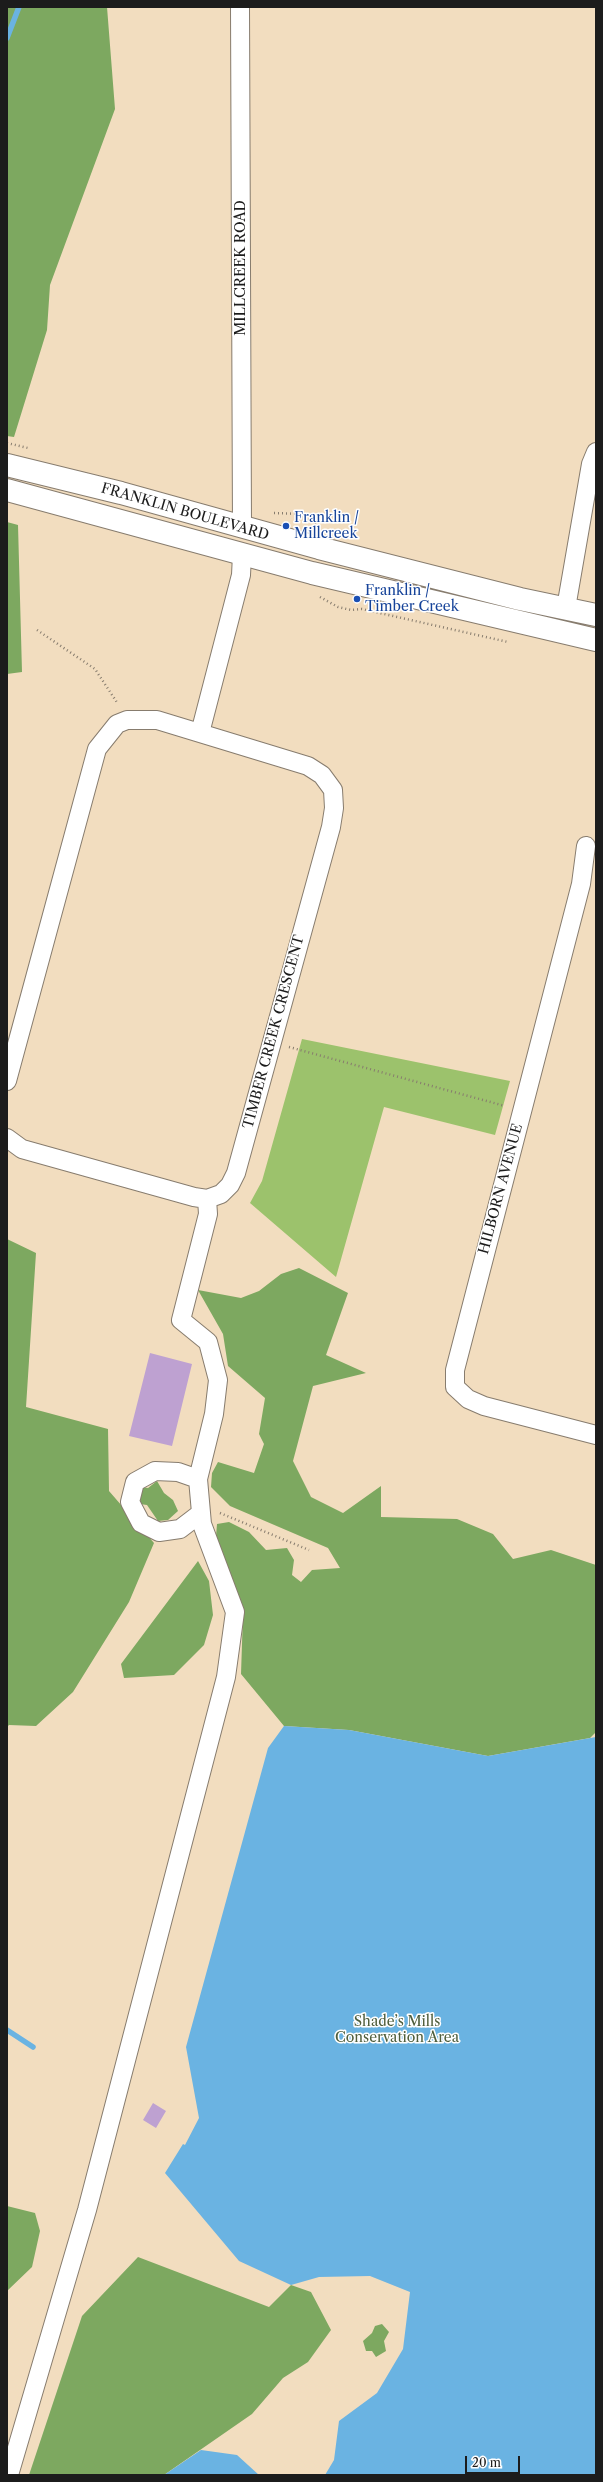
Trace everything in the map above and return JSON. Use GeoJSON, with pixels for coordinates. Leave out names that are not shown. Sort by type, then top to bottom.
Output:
{"type":"FeatureCollection","features":[{"type":"Feature","properties":{"kind":"main road","name":"FRANKLIN BOULEVARD"},"geometry":{"type":"LineString","coordinates":[[7,465],[121,493],[242,528],[468,586],[596,615]]}},
{"type":"Feature","properties":{"kind":"main road","name":"FRANKLIN BOULEVARD"},"geometry":{"type":"LineString","coordinates":[[7,490],[94,512],[242,555],[457,609],[596,640]]}},
{"type":"Feature","properties":{"kind":"street","name":"MILLCREEK ROAD"},"geometry":{"type":"LineString","coordinates":[[240,7],[242,528]]}},
{"type":"Feature","properties":{"kind":"street"},"geometry":{"type":"LineString","coordinates":[[566,608],[591,464],[596,452]]}},
{"type":"Feature","properties":{"kind":"street"},"geometry":{"type":"LineString","coordinates":[[200,733],[240,575],[242,555]]}},
{"type":"Feature","properties":{"kind":"street"},"geometry":{"type":"LineString","coordinates":[[7,1080],[97,749],[117,724],[127,720]]}},
{"type":"Feature","properties":{"kind":"street","name":"TIMBER CREEK CRESCENT"},"geometry":{"type":"LineString","coordinates":[[127,720],[157,720],[308,766],[322,775],[333,790],[334,808],[331,827],[236,1173],[230,1184],[221,1194],[207,1200]]}},
{"type":"Feature","properties":{"kind":"street","name":"HILBORN AVENUE"},"geometry":{"type":"LineString","coordinates":[[586,846],[582,884],[458,1349],[455,1370],[455,1387],[468,1399],[484,1406],[596,1435]]}},
{"type":"Feature","properties":{"kind":"street"},"geometry":{"type":"LineString","coordinates":[[7,1138],[22,1149],[207,1200],[208,1214],[181,1320],[208,1342],[218,1380],[214,1414],[198,1479],[202,1524],[235,1612],[226,1677],[87,2210],[9,2475]]}},
{"type":"Feature","properties":{"kind":"street"},"geometry":{"type":"LineString","coordinates":[[198,1479],[178,1472],[154,1471],[135,1482],[130,1502],[141,1523],[159,1532],[180,1529],[201,1513]]}},
{"type":"Feature","properties":{"kind":"path"},"geometry":{"type":"LineString","coordinates":[[315,595],[338,607],[351,610],[362,609],[516,644]]}},
{"type":"Feature","properties":{"kind":"path"},"geometry":{"type":"LineString","coordinates":[[37,630],[95,669],[127,720]]}},
{"type":"Feature","properties":{"kind":"path"},"geometry":{"type":"LineString","coordinates":[[271,1042],[521,1111]]}},
{"type":"Feature","properties":{"kind":"path"},"geometry":{"type":"LineString","coordinates":[[201,1513],[218,1513],[309,1550]]}},
{"type":"Feature","properties":{"kind":"green space"},"geometry":{"type":"Polygon","coordinates":[[[7,7],[107,7],[115,109],[50,285],[47,330],[14,437],[7,436],[7,7]]]}},
{"type":"Feature","properties":{"kind":"green space"},"geometry":{"type":"Polygon","coordinates":[[[7,522],[18,525],[22,672],[7,674],[7,522]]]}},
{"type":"Feature","properties":{"kind":"green space"},"geometry":{"type":"Polygon","coordinates":[[[302,1039],[510,1081],[495,1135],[384,1107],[336,1277],[250,1203],[262,1181],[302,1039]]]}},
{"type":"Feature","properties":{"kind":"green space"},"geometry":{"type":"Polygon","coordinates":[[[7,1239],[36,1253],[26,1407],[108,1429],[109,1491],[154,1543],[129,1602],[73,1692],[36,1726],[9,1725],[7,1727],[7,1239]]]}},
{"type":"Feature","properties":{"kind":"green space"},"geometry":{"type":"Polygon","coordinates":[[[299,1268],[348,1293],[326,1355],[366,1373],[313,1386],[293,1461],[311,1497],[343,1513],[381,1486],[381,1517],[457,1519],[493,1534],[513,1559],[551,1550],[596,1565],[596,1732],[590,1738],[488,1756],[349,1730],[284,1726],[241,1674],[243,1614],[216,1536],[217,1524],[229,1522],[249,1532],[266,1550],[287,1548],[294,1560],[292,1575],[301,1582],[312,1570],[340,1568],[328,1548],[230,1506],[211,1487],[212,1473],[218,1462],[254,1473],[264,1444],[259,1434],[265,1398],[228,1366],[223,1334],[198,1290],[241,1298],[259,1291],[281,1274],[299,1268]]]}},
{"type":"Feature","properties":{"kind":"green space"},"geometry":{"type":"Polygon","coordinates":[[[157,1481],[164,1493],[173,1500],[178,1511],[168,1520],[158,1521],[147,1505],[140,1504],[141,1487],[148,1488],[157,1481]]]}},
{"type":"Feature","properties":{"kind":"green space"},"geometry":{"type":"Polygon","coordinates":[[[198,1561],[209,1581],[213,1615],[204,1645],[174,1675],[124,1678],[121,1664],[198,1561]]]}},
{"type":"Feature","properties":{"kind":"green space"},"geometry":{"type":"Polygon","coordinates":[[[7,2206],[35,2213],[40,2231],[32,2267],[7,2291],[7,2206]]]}},
{"type":"Feature","properties":{"kind":"green space"},"geometry":{"type":"Polygon","coordinates":[[[138,2257],[269,2307],[291,2285],[311,2292],[331,2330],[308,2362],[283,2378],[252,2414],[164,2475],[29,2475],[82,2316],[138,2257]]]}},
{"type":"Feature","properties":{"kind":"green space"},"geometry":{"type":"Polygon","coordinates":[[[382,2324],[389,2332],[384,2341],[386,2351],[376,2357],[372,2351],[366,2351],[363,2341],[372,2333],[375,2326],[382,2324]]]}},
{"type":"Feature","properties":{"kind":"water","name":"Shade’s Mills Conservation Area"},"geometry":{"type":"Polygon","coordinates":[[[284,1726],[349,1730],[488,1756],[596,1737],[596,2475],[325,2475],[334,2460],[339,2421],[377,2393],[403,2349],[410,2292],[370,2276],[319,2277],[291,2285],[239,2261],[165,2173],[183,2144],[185,2145],[199,2118],[186,2047],[268,1748],[284,1726]]]}},
{"type":"Feature","properties":{"kind":"water"},"geometry":{"type":"Polygon","coordinates":[[[201,2450],[237,2455],[259,2475],[164,2475],[201,2450]]]}},
{"type":"Feature","properties":{"kind":"building"},"geometry":{"type":"Polygon","coordinates":[[[150,1353],[192,1364],[172,1446],[129,1436],[150,1353]]]}},
{"type":"Feature","properties":{"kind":"building"},"geometry":{"type":"Polygon","coordinates":[[[153,2103],[166,2111],[156,2128],[143,2120],[153,2103]]]}},
{"type":"Feature","properties":{"kind":"waterway"},"geometry":{"type":"LineString","coordinates":[[7,38],[19,7]]}},
{"type":"Feature","properties":{"kind":"waterway"},"geometry":{"type":"LineString","coordinates":[[7,2030],[33,2047]]}},
{"type":"Feature","properties":{"kind":"place","name":"Franklin / Millcreek"},"geometry":{"type":"Point","coordinates":[286,526]}},
{"type":"Feature","properties":{"kind":"place","name":"Franklin / Timber Creek"},"geometry":{"type":"Point","coordinates":[357,599]}}]}
